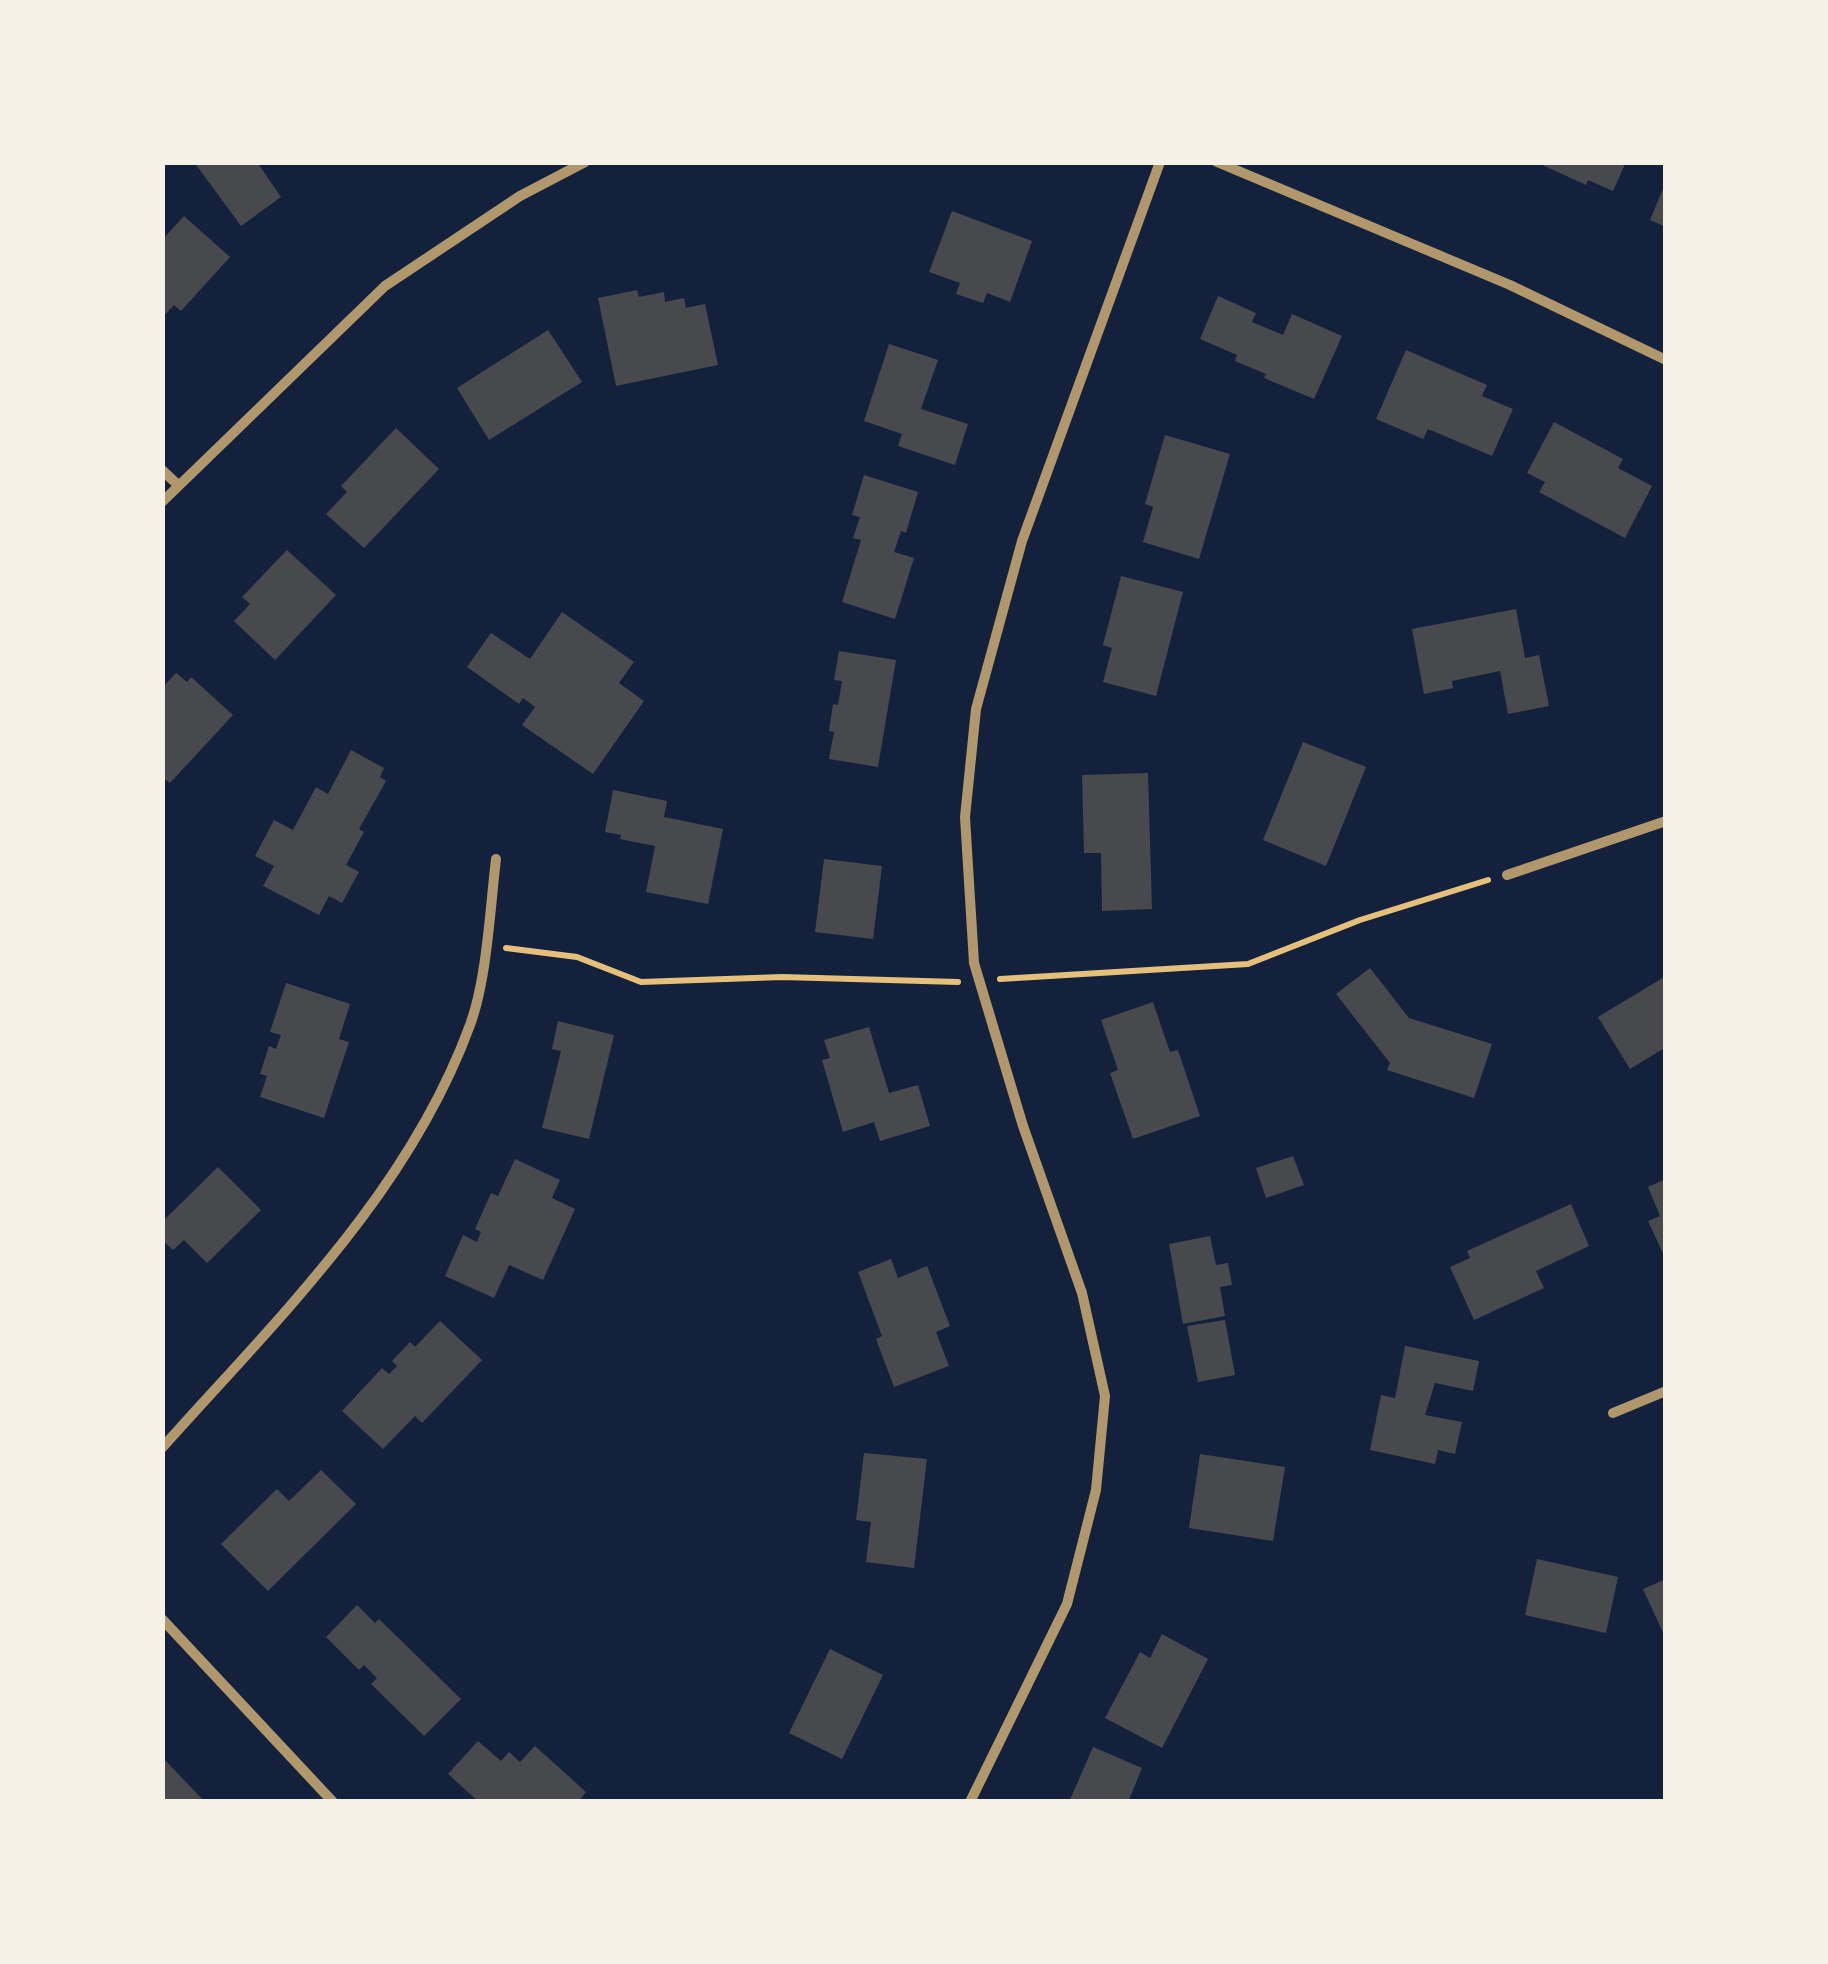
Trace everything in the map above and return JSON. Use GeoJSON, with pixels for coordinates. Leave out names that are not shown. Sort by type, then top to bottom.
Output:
{"type":"FeatureCollection","features":[{"type":"Feature","properties":{"kind":"street"},"geometry":{"type":"LineString","coordinates":[[162,502],[385,286],[520,196],[584,162]]}},
{"type":"Feature","properties":{"kind":"street"},"geometry":{"type":"LineString","coordinates":[[970,1802],[1067,1604],[1096,1490],[1105,1396],[1082,1293],[1023,1126],[974,962],[965,817],[976,710],[1022,542],[1160,162]]}},
{"type":"Feature","properties":{"kind":"street"},"geometry":{"type":"LineString","coordinates":[[1217,162],[1510,286],[1666,360]]}},
{"type":"Feature","properties":{"kind":"street"},"geometry":{"type":"LineString","coordinates":[[162,470],[178,485]]}},
{"type":"Feature","properties":{"kind":"street"},"geometry":{"type":"LineString","coordinates":[[1507,874],[1666,821]]}},
{"type":"Feature","properties":{"kind":"street"},"geometry":{"type":"LineString","coordinates":[[162,1448],[324,1266],[389,1183],[431,1112],[471,1022],[496,860]]}},
{"type":"Feature","properties":{"kind":"street"},"geometry":{"type":"LineString","coordinates":[[1612,1414],[1666,1391]]}},
{"type":"Feature","properties":{"kind":"street"},"geometry":{"type":"LineString","coordinates":[[162,1619],[333,1802]]}},
{"type":"Feature","properties":{"kind":"building"},"geometry":{"type":"Polygon","coordinates":[[[194,162],[257,162],[281,197],[241,226],[194,162]]]}},
{"type":"Feature","properties":{"kind":"building"},"geometry":{"type":"Polygon","coordinates":[[[1536,162],[1626,162],[1613,191],[1588,180],[1586,185],[1536,162]]]}},
{"type":"Feature","properties":{"kind":"building"},"geometry":{"type":"Polygon","coordinates":[[[1666,184],[1666,227],[1650,220],[1666,184]]]}},
{"type":"Feature","properties":{"kind":"building"},"geometry":{"type":"Polygon","coordinates":[[[952,211],[1032,241],[1010,302],[987,293],[983,303],[956,294],[960,283],[929,272],[952,211]]]}},
{"type":"Feature","properties":{"kind":"building"},"geometry":{"type":"Polygon","coordinates":[[[184,216],[230,257],[181,311],[174,305],[162,318],[162,240],[184,216]]]}},
{"type":"Feature","properties":{"kind":"building"},"geometry":{"type":"Polygon","coordinates":[[[637,290],[639,297],[664,292],[665,302],[684,298],[686,308],[705,304],[718,365],[616,386],[598,298],[637,290]]]}},
{"type":"Feature","properties":{"kind":"building"},"geometry":{"type":"Polygon","coordinates":[[[1218,296],[1256,313],[1252,322],[1283,335],[1292,314],[1342,336],[1314,399],[1264,378],[1266,374],[1235,361],[1237,355],[1200,339],[1218,296]]]}},
{"type":"Feature","properties":{"kind":"building"},"geometry":{"type":"Polygon","coordinates":[[[548,330],[582,382],[489,440],[457,388],[548,330]]]}},
{"type":"Feature","properties":{"kind":"building"},"geometry":{"type":"Polygon","coordinates":[[[889,344],[938,360],[921,409],[968,424],[955,465],[898,446],[902,434],[864,421],[889,344]]]}},
{"type":"Feature","properties":{"kind":"building"},"geometry":{"type":"Polygon","coordinates":[[[1406,350],[1487,385],[1482,396],[1513,409],[1492,456],[1428,429],[1423,439],[1376,419],[1406,350]]]}},
{"type":"Feature","properties":{"kind":"building"},"geometry":{"type":"Polygon","coordinates":[[[1554,422],[1623,459],[1618,468],[1652,486],[1625,538],[1539,492],[1545,482],[1527,473],[1554,422]]]}},
{"type":"Feature","properties":{"kind":"building"},"geometry":{"type":"Polygon","coordinates":[[[396,428],[439,469],[364,548],[326,514],[347,492],[341,486],[396,428]]]}},
{"type":"Feature","properties":{"kind":"building"},"geometry":{"type":"Polygon","coordinates":[[[1165,435],[1230,454],[1199,559],[1143,542],[1153,507],[1145,504],[1165,435]]]}},
{"type":"Feature","properties":{"kind":"building"},"geometry":{"type":"Polygon","coordinates":[[[864,475],[918,492],[906,533],[901,531],[894,552],[914,558],[895,619],[842,602],[861,540],[853,538],[860,517],[852,515],[864,475]]]}},
{"type":"Feature","properties":{"kind":"building"},"geometry":{"type":"Polygon","coordinates":[[[287,550],[336,595],[275,660],[234,621],[250,604],[242,597],[287,550]]]}},
{"type":"Feature","properties":{"kind":"building"},"geometry":{"type":"Polygon","coordinates":[[[1121,576],[1183,592],[1156,696],[1103,682],[1112,648],[1103,645],[1121,576]]]}},
{"type":"Feature","properties":{"kind":"building"},"geometry":{"type":"Polygon","coordinates":[[[1516,609],[1525,658],[1539,655],[1549,706],[1508,714],[1500,671],[1452,681],[1453,688],[1424,694],[1412,629],[1516,609]]]}},
{"type":"Feature","properties":{"kind":"building"},"geometry":{"type":"Polygon","coordinates":[[[562,612],[634,662],[619,683],[644,701],[593,774],[522,725],[535,707],[523,698],[519,704],[467,667],[491,633],[530,659],[562,612]]]}},
{"type":"Feature","properties":{"kind":"building"},"geometry":{"type":"Polygon","coordinates":[[[839,651],[896,660],[878,767],[829,759],[834,732],[829,731],[833,704],[838,705],[842,681],[834,680],[839,651]]]}},
{"type":"Feature","properties":{"kind":"building"},"geometry":{"type":"Polygon","coordinates":[[[176,673],[187,682],[191,677],[233,715],[170,783],[162,777],[162,688],[176,673]]]}},
{"type":"Feature","properties":{"kind":"building"},"geometry":{"type":"Polygon","coordinates":[[[1303,742],[1366,767],[1326,866],[1263,840],[1303,742]]]}},
{"type":"Feature","properties":{"kind":"building"},"geometry":{"type":"Polygon","coordinates":[[[351,750],[384,768],[380,777],[386,781],[359,829],[364,832],[346,865],[359,872],[342,903],[329,896],[319,915],[263,886],[274,866],[255,856],[274,820],[293,830],[316,787],[328,794],[351,750]]]}},
{"type":"Feature","properties":{"kind":"building"},"geometry":{"type":"Polygon","coordinates":[[[1148,773],[1152,909],[1102,911],[1101,853],[1084,853],[1082,775],[1148,773]]]}},
{"type":"Feature","properties":{"kind":"building"},"geometry":{"type":"Polygon","coordinates":[[[613,790],[667,801],[664,817],[723,829],[708,904],[646,892],[655,846],[605,832],[613,790]]]}},
{"type":"Feature","properties":{"kind":"building"},"geometry":{"type":"Polygon","coordinates":[[[824,859],[882,866],[873,939],[815,932],[824,859]]]}},
{"type":"Feature","properties":{"kind":"building"},"geometry":{"type":"Polygon","coordinates":[[[1370,968],[1409,1018],[1492,1044],[1474,1098],[1387,1070],[1390,1063],[1336,994],[1370,968]]]}},
{"type":"Feature","properties":{"kind":"building"},"geometry":{"type":"Polygon","coordinates":[[[1666,976],[1666,1047],[1630,1069],[1598,1017],[1666,976]]]}},
{"type":"Feature","properties":{"kind":"building"},"geometry":{"type":"Polygon","coordinates":[[[286,983],[350,1004],[339,1039],[349,1042],[324,1118],[260,1097],[267,1076],[260,1074],[269,1046],[276,1049],[281,1035],[270,1032],[286,983]]]}},
{"type":"Feature","properties":{"kind":"building"},"geometry":{"type":"Polygon","coordinates":[[[1153,1002],[1170,1052],[1178,1050],[1200,1116],[1133,1139],[1110,1073],[1118,1070],[1101,1020],[1153,1002]]]}},
{"type":"Feature","properties":{"kind":"building"},"geometry":{"type":"Polygon","coordinates":[[[558,1021],[614,1035],[589,1139],[542,1128],[561,1051],[552,1049],[558,1021]]]}},
{"type":"Feature","properties":{"kind":"building"},"geometry":{"type":"Polygon","coordinates":[[[869,1027],[889,1093],[918,1085],[930,1126],[880,1141],[874,1122],[843,1132],[822,1060],[830,1058],[824,1040],[869,1027]]]}},
{"type":"Feature","properties":{"kind":"building"},"geometry":{"type":"Polygon","coordinates":[[[1293,1156],[1304,1185],[1266,1198],[1256,1168],[1293,1156]]]}},
{"type":"Feature","properties":{"kind":"building"},"geometry":{"type":"Polygon","coordinates":[[[515,1159],[560,1180],[552,1198],[575,1209],[543,1280],[509,1265],[494,1298],[445,1276],[463,1235],[477,1242],[481,1232],[475,1229],[491,1193],[498,1196],[515,1159]]]}},
{"type":"Feature","properties":{"kind":"building"},"geometry":{"type":"Polygon","coordinates":[[[218,1167],[261,1210],[207,1263],[184,1240],[173,1250],[162,1240],[162,1222],[218,1167]]]}},
{"type":"Feature","properties":{"kind":"building"},"geometry":{"type":"Polygon","coordinates":[[[1666,1179],[1666,1260],[1648,1221],[1660,1216],[1648,1187],[1666,1179]]]}},
{"type":"Feature","properties":{"kind":"building"},"geometry":{"type":"Polygon","coordinates":[[[1571,1204],[1589,1246],[1536,1271],[1544,1288],[1474,1320],[1450,1267],[1470,1258],[1467,1251],[1571,1204]]]}},
{"type":"Feature","properties":{"kind":"building"},"geometry":{"type":"Polygon","coordinates":[[[1210,1236],[1216,1265],[1228,1263],[1232,1285],[1220,1287],[1225,1316],[1183,1324],[1169,1244],[1210,1236]]]}},
{"type":"Feature","properties":{"kind":"building"},"geometry":{"type":"Polygon","coordinates":[[[891,1259],[898,1278],[927,1266],[950,1326],[936,1332],[949,1366],[894,1387],[876,1339],[882,1336],[858,1272],[891,1259]]]}},
{"type":"Feature","properties":{"kind":"building"},"geometry":{"type":"Polygon","coordinates":[[[1225,1320],[1235,1375],[1198,1382],[1187,1326],[1225,1320]]]}},
{"type":"Feature","properties":{"kind":"building"},"geometry":{"type":"Polygon","coordinates":[[[440,1321],[482,1360],[422,1423],[415,1416],[383,1449],[342,1411],[382,1368],[389,1374],[397,1366],[392,1361],[410,1342],[415,1347],[440,1321]]]}},
{"type":"Feature","properties":{"kind":"building"},"geometry":{"type":"Polygon","coordinates":[[[1405,1346],[1479,1361],[1473,1391],[1435,1383],[1425,1415],[1462,1422],[1455,1454],[1438,1450],[1435,1464],[1370,1450],[1381,1395],[1395,1398],[1405,1346]]]}},
{"type":"Feature","properties":{"kind":"building"},"geometry":{"type":"Polygon","coordinates":[[[864,1453],[927,1459],[914,1568],[866,1562],[871,1522],[856,1520],[864,1453]]]}},
{"type":"Feature","properties":{"kind":"building"},"geometry":{"type":"Polygon","coordinates":[[[1200,1454],[1285,1467],[1273,1541],[1189,1528],[1200,1454]]]}},
{"type":"Feature","properties":{"kind":"building"},"geometry":{"type":"Polygon","coordinates":[[[321,1470],[356,1504],[268,1591],[221,1544],[277,1489],[289,1501],[321,1470]]]}},
{"type":"Feature","properties":{"kind":"building"},"geometry":{"type":"Polygon","coordinates":[[[1537,1559],[1618,1577],[1606,1633],[1525,1615],[1537,1559]]]}},
{"type":"Feature","properties":{"kind":"building"},"geometry":{"type":"Polygon","coordinates":[[[1666,1579],[1666,1639],[1643,1589],[1666,1579]]]}},
{"type":"Feature","properties":{"kind":"building"},"geometry":{"type":"Polygon","coordinates":[[[357,1605],[375,1623],[379,1619],[461,1699],[424,1736],[371,1684],[377,1678],[364,1665],[359,1670],[326,1637],[357,1605]]]}},
{"type":"Feature","properties":{"kind":"building"},"geometry":{"type":"Polygon","coordinates":[[[1162,1634],[1208,1659],[1162,1748],[1105,1718],[1140,1652],[1150,1658],[1162,1634]]]}},
{"type":"Feature","properties":{"kind":"building"},"geometry":{"type":"Polygon","coordinates":[[[830,1649],[883,1675],[842,1759],[789,1733],[830,1649]]]}},
{"type":"Feature","properties":{"kind":"building"},"geometry":{"type":"Polygon","coordinates":[[[478,1741],[501,1761],[509,1752],[520,1762],[535,1746],[586,1792],[578,1802],[479,1802],[448,1774],[478,1741]]]}},
{"type":"Feature","properties":{"kind":"building"},"geometry":{"type":"Polygon","coordinates":[[[1093,1747],[1142,1768],[1128,1802],[1069,1802],[1093,1747]]]}},
{"type":"Feature","properties":{"kind":"building"},"geometry":{"type":"Polygon","coordinates":[[[162,1757],[205,1802],[162,1802],[162,1757]]]}}]}
